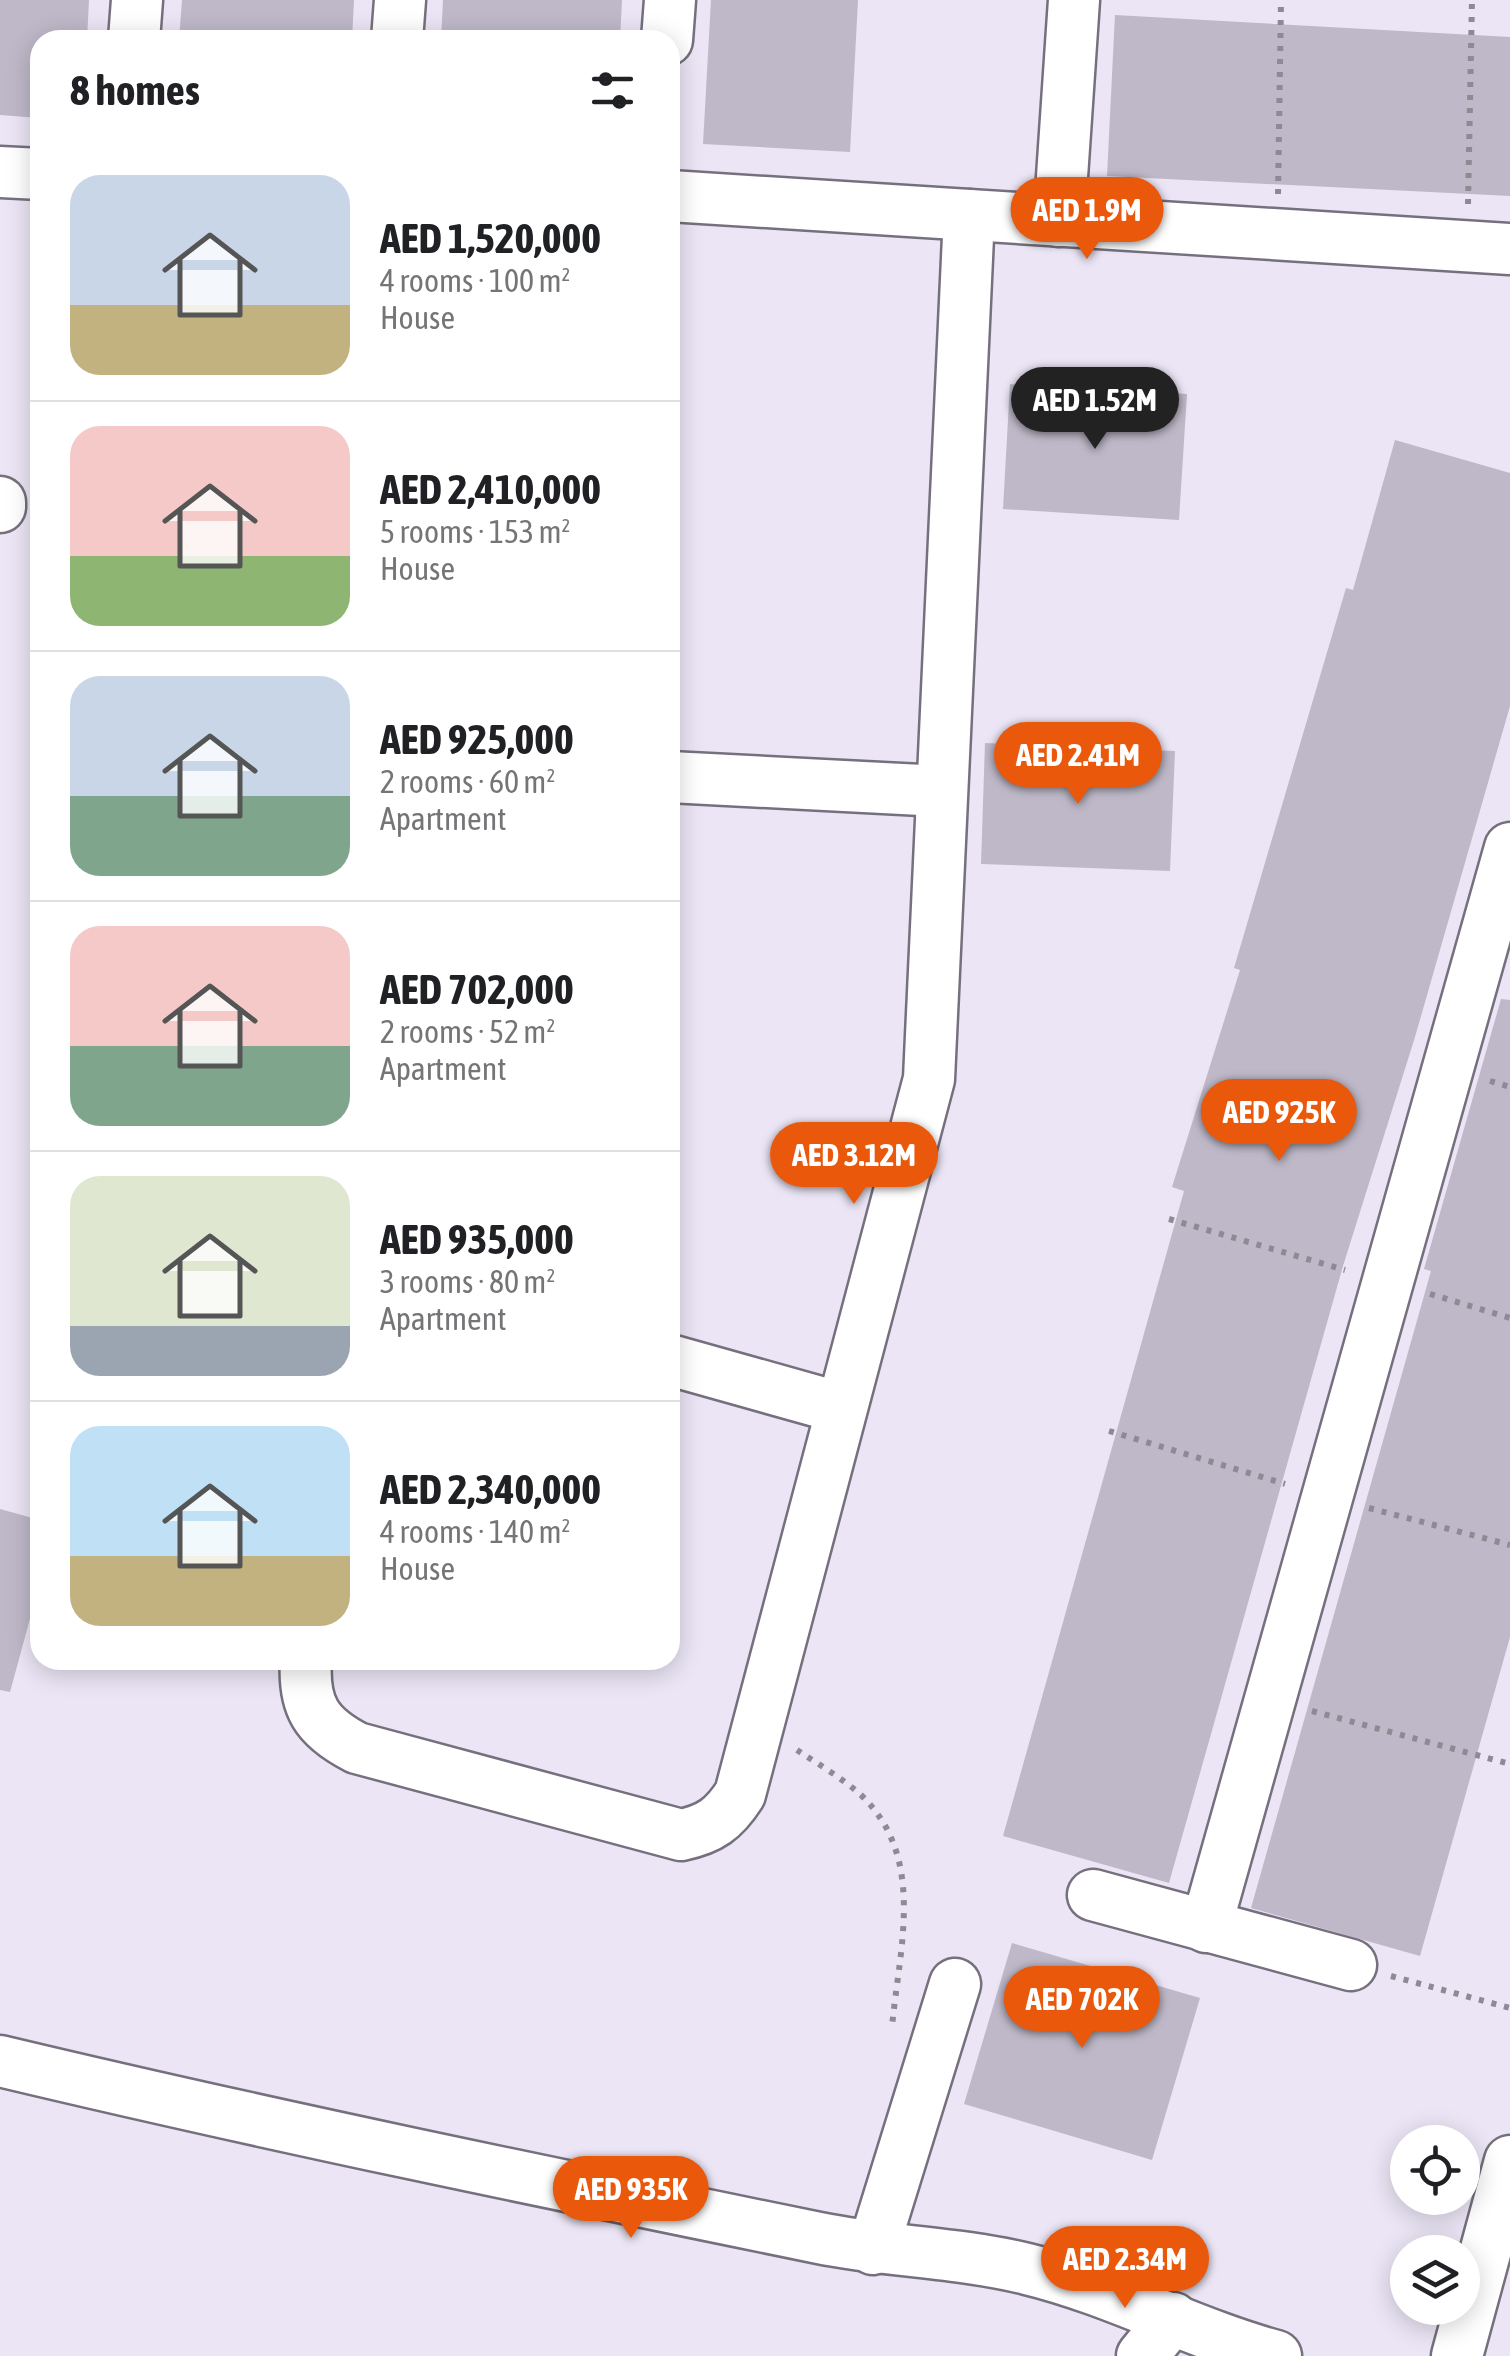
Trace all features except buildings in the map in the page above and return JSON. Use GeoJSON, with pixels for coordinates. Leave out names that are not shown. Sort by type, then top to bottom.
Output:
{"type":"FeatureCollection","features":[{"type":"Feature","properties":{"kind":"street"},"geometry":{"type":"LineString","coordinates":[[134,30],[136,0]]}},
{"type":"Feature","properties":{"kind":"street"},"geometry":{"type":"LineString","coordinates":[[398,30],[400,0]]}},
{"type":"Feature","properties":{"kind":"street"},"geometry":{"type":"LineString","coordinates":[[668,30],[670,0]]}},
{"type":"Feature","properties":{"kind":"street"},"geometry":{"type":"LineString","coordinates":[[1060,221],[1074,0]]}},
{"type":"Feature","properties":{"kind":"street"},"geometry":{"type":"LineString","coordinates":[[0,172],[30,174]]}},
{"type":"Feature","properties":{"kind":"street"},"geometry":{"type":"LineString","coordinates":[[680,197],[1510,249]]}},
{"type":"Feature","properties":{"kind":"street"},"geometry":{"type":"LineString","coordinates":[[305,1670],[304,1686],[313,1713],[332,1735],[357,1748],[681,1835],[706,1830],[726,1815],[740,1794],[929,1080],[968,215]]}},
{"type":"Feature","properties":{"kind":"street"},"geometry":{"type":"LineString","coordinates":[[680,777],[941,790]]}},
{"type":"Feature","properties":{"kind":"street"},"geometry":{"type":"LineString","coordinates":[[1206,1926],[1510,848]]}},
{"type":"Feature","properties":{"kind":"street"},"geometry":{"type":"LineString","coordinates":[[680,1363],[842,1408]]}},
{"type":"Feature","properties":{"kind":"street"},"geometry":{"type":"LineString","coordinates":[[1093,1895],[1352,1965]]}},
{"type":"Feature","properties":{"kind":"street"},"geometry":{"type":"LineString","coordinates":[[873,2249],[955,1984]]}},
{"type":"Feature","properties":{"kind":"street"},"geometry":{"type":"LineString","coordinates":[[0,2060],[272,2126],[873,2249],[1002,2263],[1059,2277],[1173,2318],[1219,2340],[1276,2356]]}},
{"type":"Feature","properties":{"kind":"street"},"geometry":{"type":"LineString","coordinates":[[1457,2356],[1510,2161]]}},
{"type":"Feature","properties":{"kind":"street"},"geometry":{"type":"LineString","coordinates":[[1142,2356],[1173,2318]]}},
{"type":"Feature","properties":{"kind":"path"},"geometry":{"type":"LineString","coordinates":[[1278,200],[1280,0]]}},
{"type":"Feature","properties":{"kind":"path"},"geometry":{"type":"LineString","coordinates":[[1468,209],[1472,0]]}},
{"type":"Feature","properties":{"kind":"path"},"geometry":{"type":"LineString","coordinates":[[1169,1219],[1510,1318]]}},
{"type":"Feature","properties":{"kind":"path"},"geometry":{"type":"LineString","coordinates":[[1272,1700],[1510,1764]]}},
{"type":"Feature","properties":{"kind":"path"},"geometry":{"type":"LineString","coordinates":[[758,1725],[863,1797],[882,1821],[895,1848],[904,1894],[905,1938],[892,2032]]}},
{"type":"Feature","properties":{"kind":"path"},"geometry":{"type":"LineString","coordinates":[[1352,1965],[1510,2008]]}}]}
